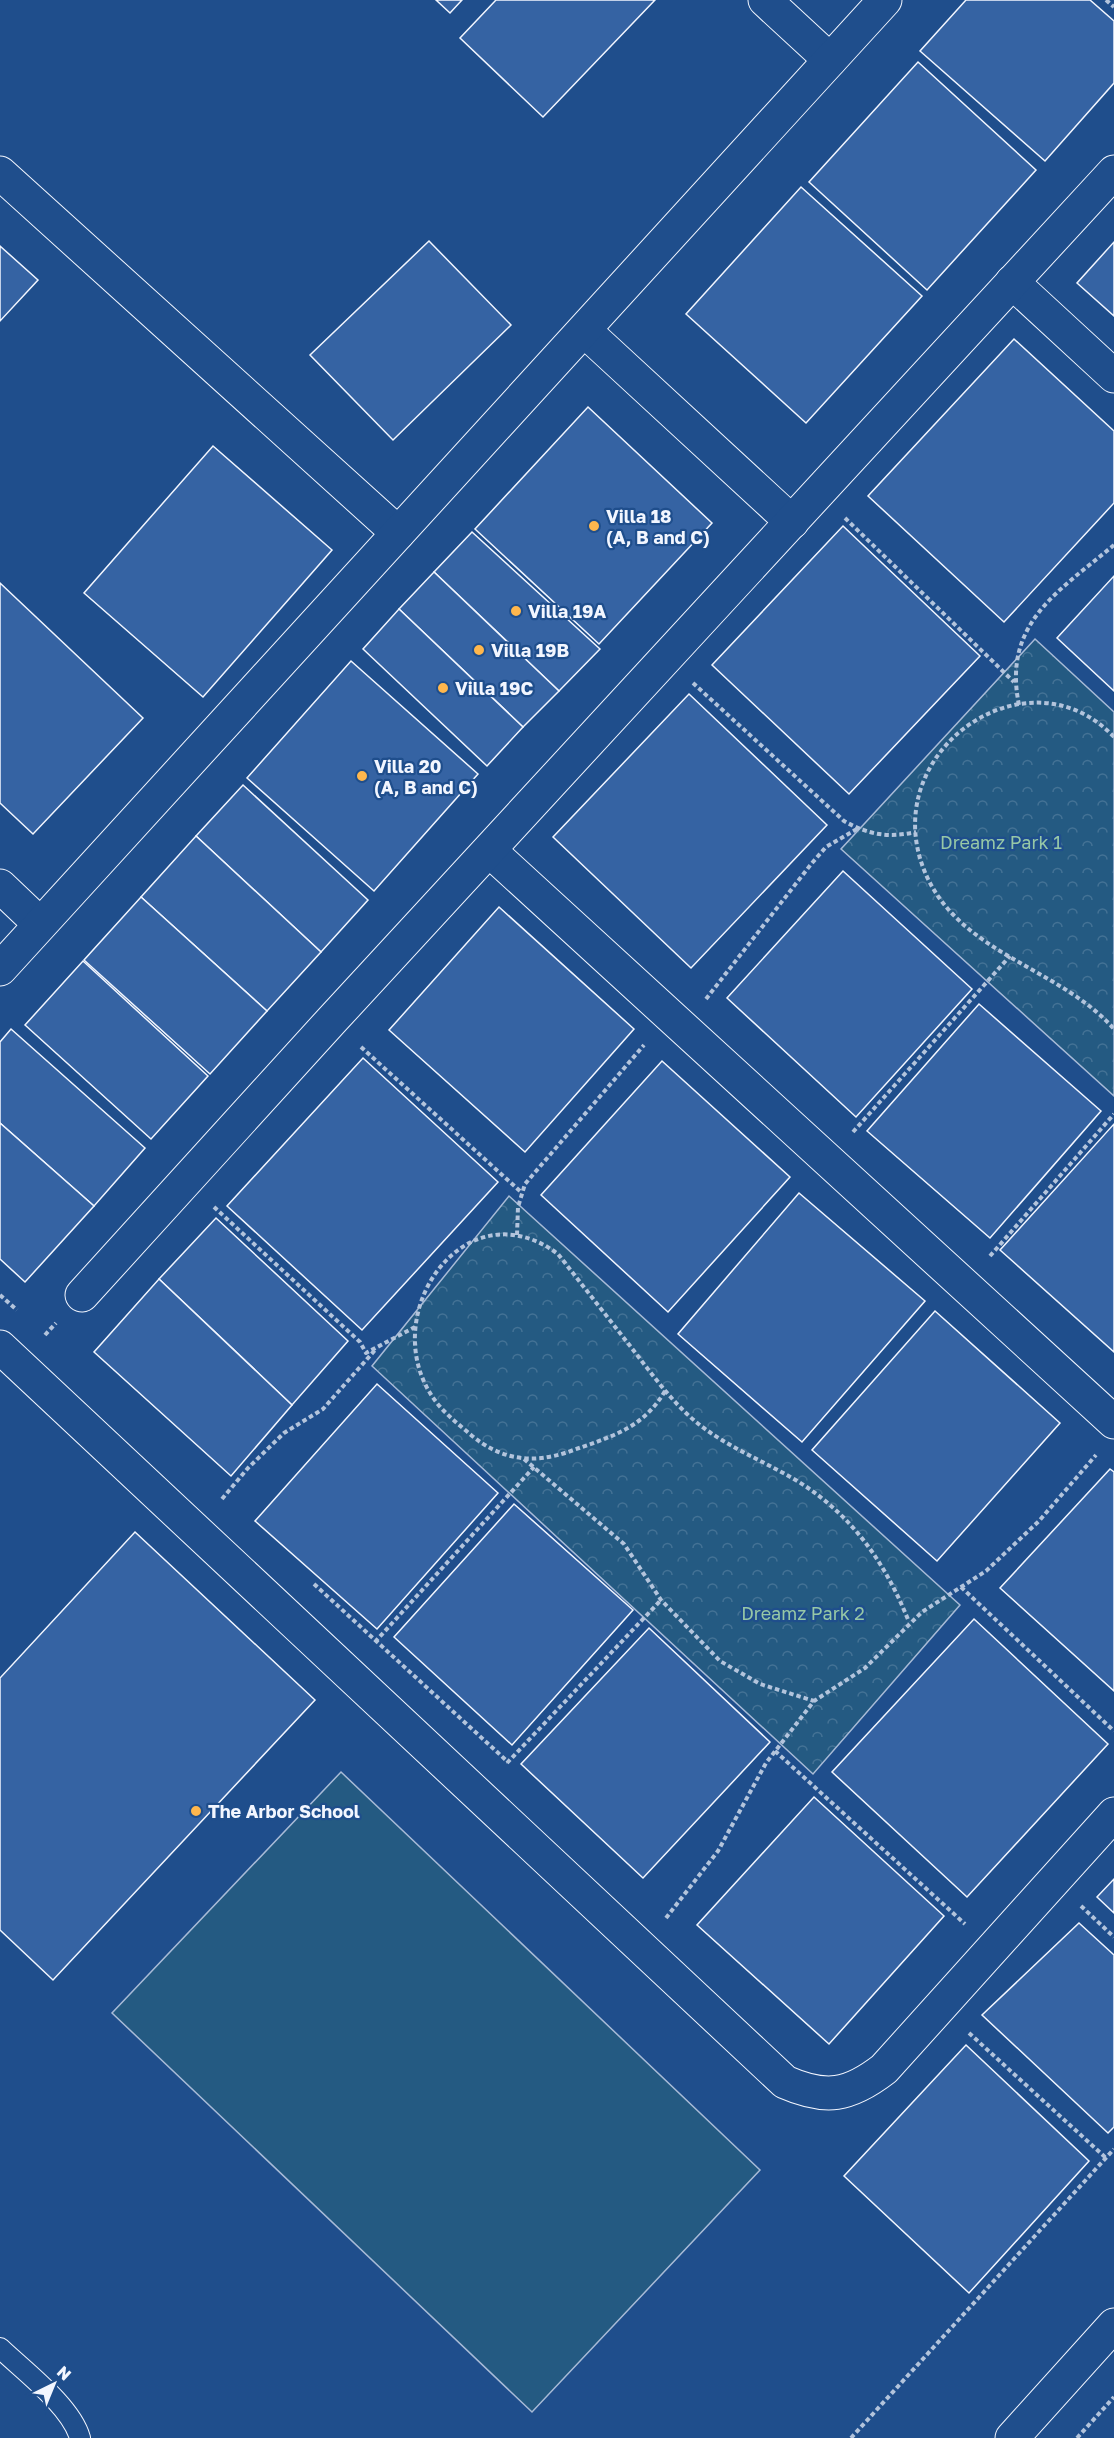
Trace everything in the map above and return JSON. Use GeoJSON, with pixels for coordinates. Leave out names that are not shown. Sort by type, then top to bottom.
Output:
{"type":"FeatureCollection","features":[{"type":"Feature","properties":{"kind":"street"},"geometry":{"type":"LineString","coordinates":[[765,0],[830,60]]}},
{"type":"Feature","properties":{"kind":"street"},"geometry":{"type":"LineString","coordinates":[[0,969],[885,0]]}},
{"type":"Feature","properties":{"kind":"street"},"geometry":{"type":"LineString","coordinates":[[82,1295],[332,1020],[1114,172]]}},
{"type":"Feature","properties":{"kind":"street"},"geometry":{"type":"LineString","coordinates":[[0,173],[398,533]]}},
{"type":"Feature","properties":{"kind":"street"},"geometry":{"type":"LineString","coordinates":[[1012,282],[1114,376]]}},
{"type":"Feature","properties":{"kind":"street"},"geometry":{"type":"LineString","coordinates":[[585,331],[792,522]]}},
{"type":"Feature","properties":{"kind":"street"},"geometry":{"type":"LineString","coordinates":[[490,851],[1114,1422]]}},
{"type":"Feature","properties":{"kind":"street"},"geometry":{"type":"LineString","coordinates":[[0,886],[40,924]]}},
{"type":"Feature","properties":{"kind":"street"},"geometry":{"type":"LineString","coordinates":[[0,1347],[785,2082],[810,2093],[837,2093],[862,2085],[884,2069],[1114,1814]]}},
{"type":"Feature","properties":{"kind":"street"},"geometry":{"type":"LineString","coordinates":[[1012,2438],[1114,2325]]}},
{"type":"Feature","properties":{"kind":"lane"},"geometry":{"type":"LineString","coordinates":[[0,2348],[68,2414],[77,2427],[80,2438]]}},
{"type":"Feature","properties":{"kind":"path"},"geometry":{"type":"LineString","coordinates":[[1106,0],[1114,7]]}},
{"type":"Feature","properties":{"kind":"path"},"geometry":{"type":"LineString","coordinates":[[819,493],[1014,682]]}},
{"type":"Feature","properties":{"kind":"path"},"geometry":{"type":"LineString","coordinates":[[1019,705],[1014,682],[1016,657],[1024,632],[1037,612],[1114,545]]}},
{"type":"Feature","properties":{"kind":"path"},"geometry":{"type":"LineString","coordinates":[[666,658],[844,821],[857,829],[886,836],[916,832]]}},
{"type":"Feature","properties":{"kind":"path"},"geometry":{"type":"LineString","coordinates":[[1114,737],[1091,720],[1069,709],[1044,704],[1019,705],[995,710],[954,735],[939,752],[927,771],[919,793],[915,815],[920,860],[941,900],[972,932],[1076,994],[1099,1012],[1114,1029]]}},
{"type":"Feature","properties":{"kind":"path"},"geometry":{"type":"LineString","coordinates":[[517,1235],[521,1192],[530,1177],[676,1021],[826,847],[857,829]]}},
{"type":"Feature","properties":{"kind":"path"},"geometry":{"type":"LineString","coordinates":[[828,1160],[1010,956]]}},
{"type":"Feature","properties":{"kind":"path"},"geometry":{"type":"LineString","coordinates":[[332,1020],[521,1192]]}},
{"type":"Feature","properties":{"kind":"path"},"geometry":{"type":"LineString","coordinates":[[965,1286],[1114,1114]]}},
{"type":"Feature","properties":{"kind":"path"},"geometry":{"type":"LineString","coordinates":[[185,1180],[360,1342],[366,1353],[415,1327]]}},
{"type":"Feature","properties":{"kind":"path"},"geometry":{"type":"LineString","coordinates":[[665,1391],[650,1413],[622,1432],[544,1460],[502,1453],[481,1443],[439,1405],[429,1392],[420,1368],[415,1327],[420,1305],[428,1285],[453,1253],[468,1242],[487,1235],[506,1233],[542,1243],[558,1254],[665,1391],[710,1434],[799,1482],[831,1506],[858,1532],[881,1562],[909,1622]]}},
{"type":"Feature","properties":{"kind":"path"},"geometry":{"type":"LineString","coordinates":[[222,1499],[248,1468],[284,1433],[323,1409],[378,1347]]}},
{"type":"Feature","properties":{"kind":"path"},"geometry":{"type":"LineString","coordinates":[[641,1948],[718,1851],[775,1751],[814,1701],[866,1668],[909,1622],[986,1571],[1039,1521],[1099,1452]]}},
{"type":"Feature","properties":{"kind":"path"},"geometry":{"type":"LineString","coordinates":[[523,1458],[624,1544],[661,1600],[720,1661],[760,1684],[814,1701]]}},
{"type":"Feature","properties":{"kind":"path"},"geometry":{"type":"LineString","coordinates":[[347,1673],[534,1467]]}},
{"type":"Feature","properties":{"kind":"path"},"geometry":{"type":"LineString","coordinates":[[961,1587],[1114,1731]]}},
{"type":"Feature","properties":{"kind":"path"},"geometry":{"type":"LineString","coordinates":[[477,1796],[661,1600]]}},
{"type":"Feature","properties":{"kind":"path"},"geometry":{"type":"LineString","coordinates":[[775,1751],[992,1949]]}},
{"type":"Feature","properties":{"kind":"path"},"geometry":{"type":"LineString","coordinates":[[940,2007],[1106,2158]]}},
{"type":"Feature","properties":{"kind":"path"},"geometry":{"type":"LineString","coordinates":[[851,2438],[1114,2149]]}},
{"type":"Feature","properties":{"kind":"path"},"geometry":{"type":"LineString","coordinates":[[1077,2438],[1114,2397]]}},
{"type":"Feature","properties":{"kind":"green space","name":"Dreamz Park 1"},"geometry":{"type":"Polygon","coordinates":[[[1035,639],[1114,712],[1114,1096],[841,849],[1035,639]]]}},
{"type":"Feature","properties":{"kind":"green space","name":"Dreamz Park 2"},"geometry":{"type":"Polygon","coordinates":[[[509,1196],[960,1605],[813,1774],[372,1366],[509,1196]]]}},
{"type":"Feature","properties":{"kind":"green space"},"geometry":{"type":"Polygon","coordinates":[[[341,1772],[760,2170],[532,2412],[112,2013],[341,1772]]]}},
{"type":"Feature","properties":{"kind":"building"},"geometry":{"type":"Polygon","coordinates":[[[436,0],[462,0],[450,13],[436,0]]]}},
{"type":"Feature","properties":{"kind":"building"},"geometry":{"type":"Polygon","coordinates":[[[496,0],[655,0],[543,117],[460,38],[496,0]]]}},
{"type":"Feature","properties":{"kind":"building"},"geometry":{"type":"Polygon","coordinates":[[[966,0],[1090,0],[1114,21],[1114,83],[1045,161],[920,51],[966,0]]]}},
{"type":"Feature","properties":{"kind":"building"},"geometry":{"type":"Polygon","coordinates":[[[918,62],[1036,170],[927,290],[809,182],[918,62]]]}},
{"type":"Feature","properties":{"kind":"building"},"geometry":{"type":"Polygon","coordinates":[[[801,187],[922,296],[806,423],[686,314],[801,187]]]}},
{"type":"Feature","properties":{"kind":"building"},"geometry":{"type":"Polygon","coordinates":[[[429,241],[511,325],[393,440],[310,355],[429,241]]]}},
{"type":"Feature","properties":{"kind":"building"},"geometry":{"type":"Polygon","coordinates":[[[1114,242],[1114,316],[1077,283],[1114,242]]]}},
{"type":"Feature","properties":{"kind":"building"},"geometry":{"type":"Polygon","coordinates":[[[0,246],[38,280],[0,321],[0,246]]]}},
{"type":"Feature","properties":{"kind":"building"},"geometry":{"type":"Polygon","coordinates":[[[1014,339],[1114,431],[1114,503],[1004,622],[868,496],[1014,339]]]}},
{"type":"Feature","properties":{"kind":"building","name":"Villa 18 (A, B and C)"},"geometry":{"type":"Polygon","coordinates":[[[588,407],[712,523],[599,644],[475,529],[588,407]]]}},
{"type":"Feature","properties":{"kind":"building"},"geometry":{"type":"Polygon","coordinates":[[[213,446],[332,550],[203,697],[84,593],[213,446]]]}},
{"type":"Feature","properties":{"kind":"building"},"geometry":{"type":"Polygon","coordinates":[[[843,526],[980,656],[849,794],[712,665],[843,526]]]}},
{"type":"Feature","properties":{"kind":"building","name":"Villa 19A"},"geometry":{"type":"Polygon","coordinates":[[[472,532],[600,649],[559,691],[434,572],[472,532]]]}},
{"type":"Feature","properties":{"kind":"building","name":"Villa 19B"},"geometry":{"type":"Polygon","coordinates":[[[434,572],[559,691],[523,727],[399,609],[434,572]]]}},
{"type":"Feature","properties":{"kind":"building"},"geometry":{"type":"Polygon","coordinates":[[[1114,576],[1114,691],[1057,638],[1114,576]]]}},
{"type":"Feature","properties":{"kind":"building"},"geometry":{"type":"Polygon","coordinates":[[[0,583],[143,718],[33,834],[0,803],[0,583]]]}},
{"type":"Feature","properties":{"kind":"building","name":"Villa 19C"},"geometry":{"type":"Polygon","coordinates":[[[399,609],[523,727],[487,766],[363,649],[399,609]]]}},
{"type":"Feature","properties":{"kind":"building","name":"Villa 20 (A, B and C)"},"geometry":{"type":"Polygon","coordinates":[[[351,661],[478,774],[374,891],[247,778],[351,661]]]}},
{"type":"Feature","properties":{"kind":"building"},"geometry":{"type":"Polygon","coordinates":[[[689,694],[827,825],[691,968],[553,837],[689,694]]]}},
{"type":"Feature","properties":{"kind":"building"},"geometry":{"type":"Polygon","coordinates":[[[243,785],[368,900],[321,952],[196,836],[243,785]]]}},
{"type":"Feature","properties":{"kind":"building"},"geometry":{"type":"Polygon","coordinates":[[[196,836],[321,952],[267,1011],[141,897],[196,836]]]}},
{"type":"Feature","properties":{"kind":"building"},"geometry":{"type":"Polygon","coordinates":[[[843,871],[972,989],[856,1117],[727,998],[843,871]]]}},
{"type":"Feature","properties":{"kind":"building"},"geometry":{"type":"Polygon","coordinates":[[[141,897],[267,1011],[210,1074],[84,960],[141,897]]]}},
{"type":"Feature","properties":{"kind":"building"},"geometry":{"type":"Polygon","coordinates":[[[499,907],[634,1029],[525,1152],[389,1030],[499,907]]]}},
{"type":"Feature","properties":{"kind":"building"},"geometry":{"type":"Polygon","coordinates":[[[83,961],[208,1076],[151,1139],[25,1025],[83,961]]]}},
{"type":"Feature","properties":{"kind":"building"},"geometry":{"type":"Polygon","coordinates":[[[979,1004],[1101,1111],[990,1238],[867,1131],[979,1004]]]}},
{"type":"Feature","properties":{"kind":"building"},"geometry":{"type":"Polygon","coordinates":[[[11,1029],[145,1148],[94,1206],[0,1123],[0,1042],[11,1029]]]}},
{"type":"Feature","properties":{"kind":"building"},"geometry":{"type":"Polygon","coordinates":[[[363,1058],[498,1182],[362,1330],[227,1206],[363,1058]]]}},
{"type":"Feature","properties":{"kind":"building"},"geometry":{"type":"Polygon","coordinates":[[[662,1061],[790,1177],[668,1312],[541,1195],[662,1061]]]}},
{"type":"Feature","properties":{"kind":"building"},"geometry":{"type":"Polygon","coordinates":[[[0,1123],[94,1206],[25,1282],[0,1259],[0,1123]]]}},
{"type":"Feature","properties":{"kind":"building"},"geometry":{"type":"Polygon","coordinates":[[[1114,1124],[1114,1352],[1000,1250],[1114,1124]]]}},
{"type":"Feature","properties":{"kind":"building"},"geometry":{"type":"Polygon","coordinates":[[[799,1193],[925,1301],[802,1442],[678,1334],[799,1193]]]}},
{"type":"Feature","properties":{"kind":"building"},"geometry":{"type":"Polygon","coordinates":[[[216,1218],[348,1341],[292,1405],[159,1279],[216,1218]]]}},
{"type":"Feature","properties":{"kind":"building"},"geometry":{"type":"Polygon","coordinates":[[[159,1279],[292,1405],[231,1476],[94,1352],[159,1279]]]}},
{"type":"Feature","properties":{"kind":"building"},"geometry":{"type":"Polygon","coordinates":[[[935,1311],[1060,1423],[937,1561],[812,1450],[935,1311]]]}},
{"type":"Feature","properties":{"kind":"building"},"geometry":{"type":"Polygon","coordinates":[[[377,1384],[498,1493],[377,1629],[255,1521],[377,1384]]]}},
{"type":"Feature","properties":{"kind":"building"},"geometry":{"type":"Polygon","coordinates":[[[1110,1469],[1114,1472],[1114,1691],[1000,1588],[1110,1469]]]}},
{"type":"Feature","properties":{"kind":"building"},"geometry":{"type":"Polygon","coordinates":[[[514,1504],[633,1610],[512,1745],[394,1637],[514,1504]]]}},
{"type":"Feature","properties":{"kind":"building"},"geometry":{"type":"Polygon","coordinates":[[[135,1532],[315,1700],[53,1980],[0,1930],[0,1678],[135,1532]]]}},
{"type":"Feature","properties":{"kind":"building"},"geometry":{"type":"Polygon","coordinates":[[[974,1619],[1108,1744],[967,1897],[832,1772],[974,1619]]]}},
{"type":"Feature","properties":{"kind":"building"},"geometry":{"type":"Polygon","coordinates":[[[649,1628],[770,1742],[643,1878],[521,1764],[649,1628]]]}},
{"type":"Feature","properties":{"kind":"building"},"geometry":{"type":"Polygon","coordinates":[[[814,1797],[944,1916],[829,2044],[697,1925],[814,1797]]]}},
{"type":"Feature","properties":{"kind":"building"},"geometry":{"type":"Polygon","coordinates":[[[1114,1879],[1114,1913],[1097,1897],[1114,1879]]]}},
{"type":"Feature","properties":{"kind":"building"},"geometry":{"type":"Polygon","coordinates":[[[1079,1923],[1114,1955],[1114,2127],[1108,2133],[982,2015],[1079,1923]]]}},
{"type":"Feature","properties":{"kind":"building"},"geometry":{"type":"Polygon","coordinates":[[[966,2045],[1089,2161],[969,2293],[844,2176],[966,2045]]]}},
{"type":"Feature","properties":{"kind":"place","name":"Villa 18 (A, B and C)"},"geometry":{"type":"Point","coordinates":[594,526]}},
{"type":"Feature","properties":{"kind":"place","name":"Villa 19A"},"geometry":{"type":"Point","coordinates":[516,611]}},
{"type":"Feature","properties":{"kind":"place","name":"Villa 19B"},"geometry":{"type":"Point","coordinates":[479,650]}},
{"type":"Feature","properties":{"kind":"place","name":"Villa 19C"},"geometry":{"type":"Point","coordinates":[443,688]}},
{"type":"Feature","properties":{"kind":"place","name":"Villa 20 (A, B and C)"},"geometry":{"type":"Point","coordinates":[362,776]}},
{"type":"Feature","properties":{"kind":"place","name":"The Arbor School"},"geometry":{"type":"Point","coordinates":[196,1811]}}]}
